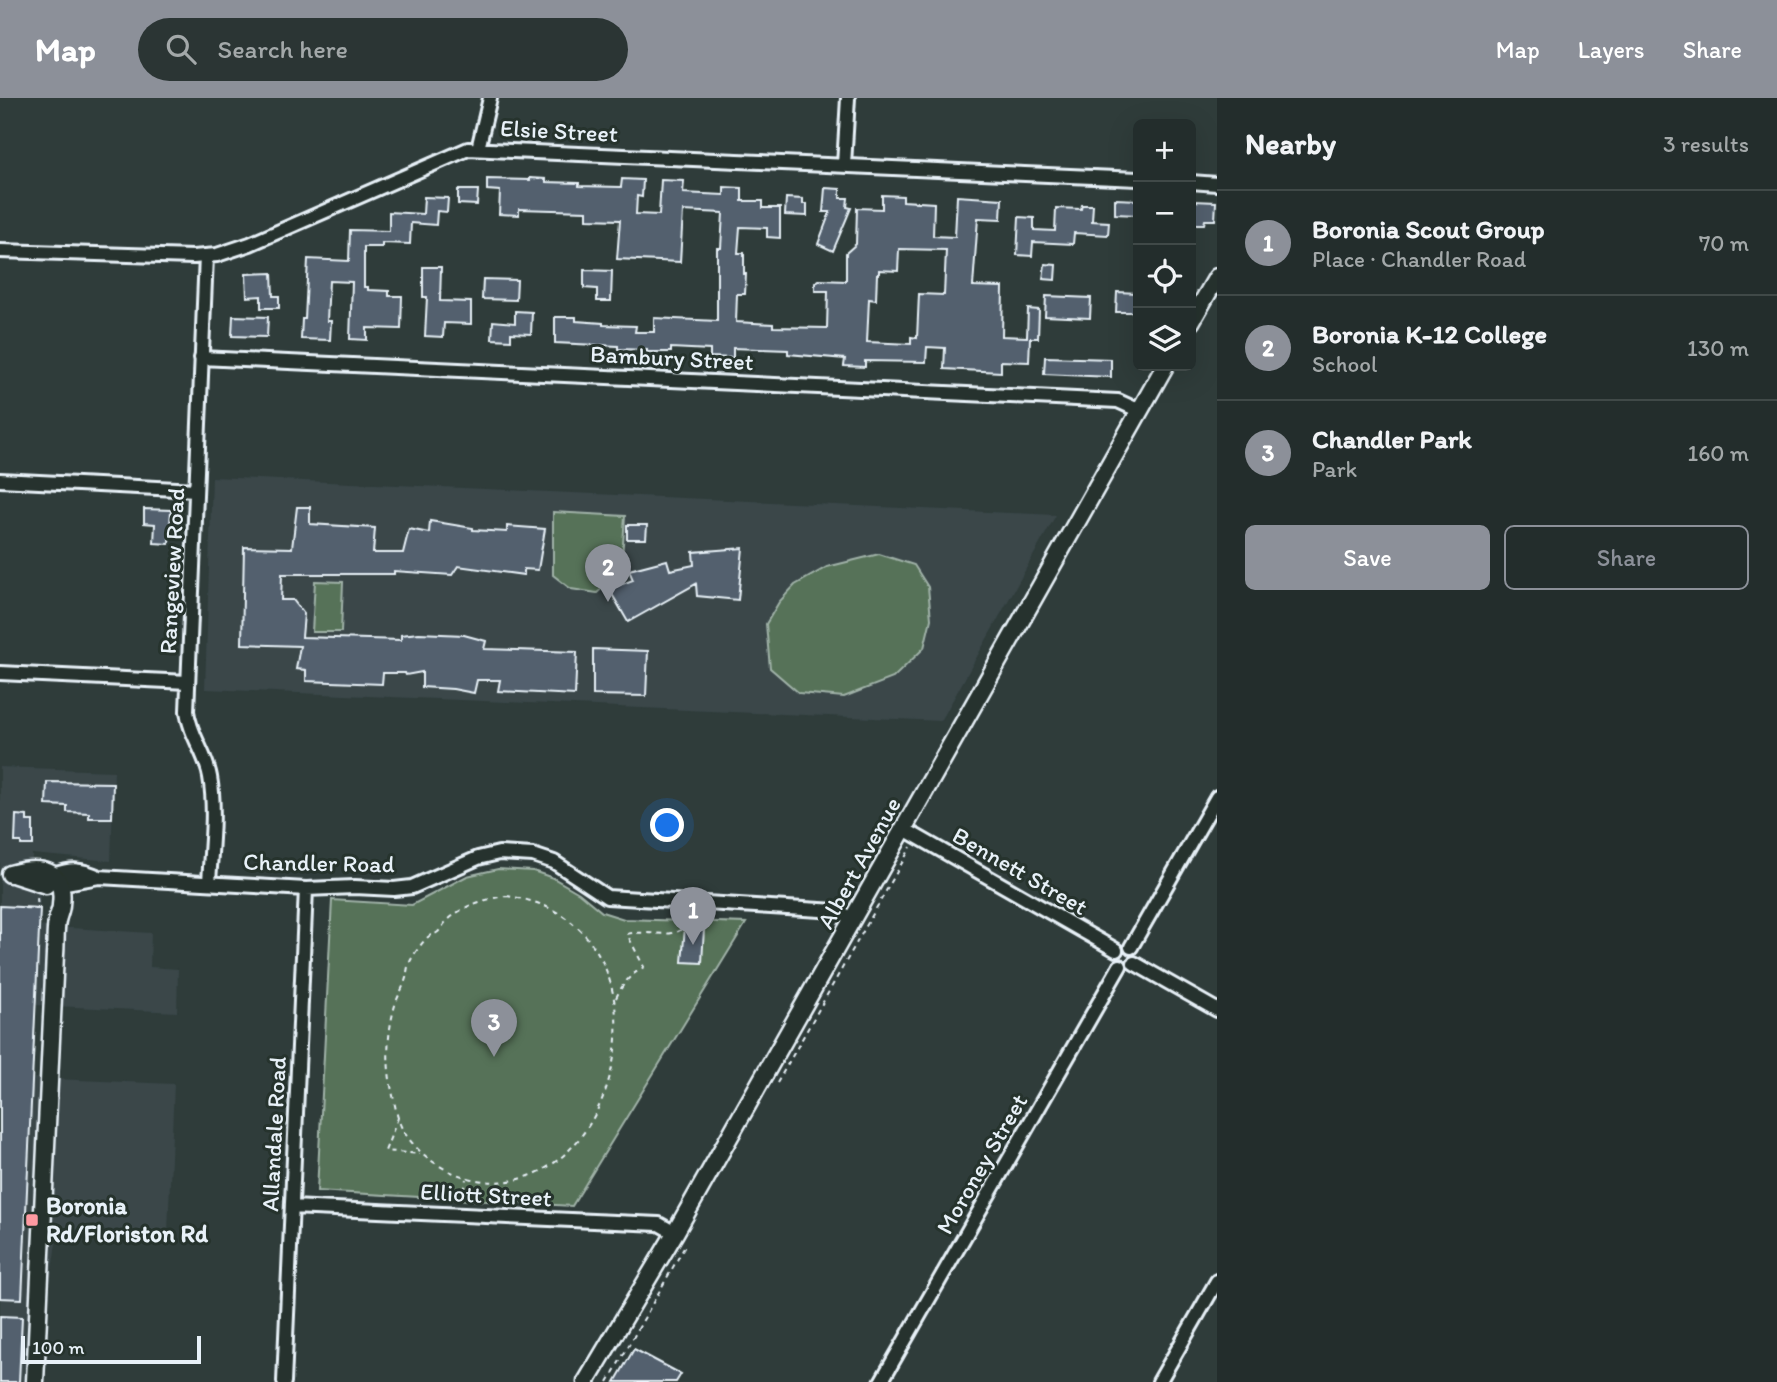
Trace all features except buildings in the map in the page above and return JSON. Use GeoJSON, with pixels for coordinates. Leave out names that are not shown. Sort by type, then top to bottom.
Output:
{"type":"FeatureCollection","features":[{"type":"Feature","properties":{"kind":"main road"},"geometry":{"type":"LineString","coordinates":[[1196,314],[1215,285]]}},
{"type":"Feature","properties":{"kind":"main road","name":"Albert Avenue"},"geometry":{"type":"LineString","coordinates":[[587,1381],[676,1233],[1163,371]]}},
{"type":"Feature","properties":{"kind":"main road","name":"Chandler Road"},"geometry":{"type":"LineString","coordinates":[[5,874],[48,884]]}},
{"type":"Feature","properties":{"kind":"main road"},"geometry":{"type":"LineString","coordinates":[[35,1382],[57,921],[48,884]]}},
{"type":"Feature","properties":{"kind":"street"},"geometry":{"type":"LineString","coordinates":[[478,149],[490,98]]}},
{"type":"Feature","properties":{"kind":"street"},"geometry":{"type":"LineString","coordinates":[[844,165],[848,98]]}},
{"type":"Feature","properties":{"kind":"street","name":"Elsie Street"},"geometry":{"type":"LineString","coordinates":[[0,251],[206,256],[250,244],[468,149],[1133,179]]}},
{"type":"Feature","properties":{"kind":"street"},"geometry":{"type":"LineString","coordinates":[[1196,182],[1217,184]]}},
{"type":"Feature","properties":{"kind":"street","name":"Rangeview Road"},"geometry":{"type":"LineString","coordinates":[[206,256],[188,725],[211,778],[209,882]]}},
{"type":"Feature","properties":{"kind":"street","name":"Bambury Street"},"geometry":{"type":"LineString","coordinates":[[201,358],[1118,401],[1140,411]]}},
{"type":"Feature","properties":{"kind":"street"},"geometry":{"type":"LineString","coordinates":[[0,480],[196,490]]}},
{"type":"Feature","properties":{"kind":"street"},"geometry":{"type":"LineString","coordinates":[[0,673],[188,682]]}},
{"type":"Feature","properties":{"kind":"street"},"geometry":{"type":"LineString","coordinates":[[1131,947],[1217,797]]}},
{"type":"Feature","properties":{"kind":"street","name":"Bennett Street"},"geometry":{"type":"LineString","coordinates":[[904,829],[1116,950]]}},
{"type":"Feature","properties":{"kind":"street","name":"Chandler Road"},"geometry":{"type":"LineString","coordinates":[[48,884],[74,869],[85,870],[99,877],[306,889],[394,889],[412,887],[478,858],[499,853],[533,855],[554,862],[607,897],[837,911],[853,919]]}},
{"type":"Feature","properties":{"kind":"street","name":"Allandale Road"},"geometry":{"type":"LineString","coordinates":[[284,1382],[306,889]]}},
{"type":"Feature","properties":{"kind":"street"},"geometry":{"type":"LineString","coordinates":[[1123,946],[1131,947],[1136,954],[1134,963],[1128,967],[1120,966],[1114,959],[1116,950],[1123,946]]}},
{"type":"Feature","properties":{"kind":"street"},"geometry":{"type":"LineString","coordinates":[[1134,963],[1217,1010]]}},
{"type":"Feature","properties":{"kind":"street","name":"Moroney Street"},"geometry":{"type":"LineString","coordinates":[[881,1382],[1120,966]]}},
{"type":"Feature","properties":{"kind":"street","name":"Elliott Street"},"geometry":{"type":"LineString","coordinates":[[292,1207],[659,1224],[676,1233]]}},
{"type":"Feature","properties":{"kind":"street"},"geometry":{"type":"LineString","coordinates":[[1159,1382],[1217,1281]]}},
{"type":"Feature","properties":{"kind":"path"},"geometry":{"type":"LineString","coordinates":[[24,908],[38,909],[39,899],[48,884]]}},
{"type":"Feature","properties":{"kind":"path"},"geometry":{"type":"LineString","coordinates":[[506,896],[525,898],[545,906],[575,926],[597,950],[616,999],[617,1017],[614,1049],[605,1089],[598,1110],[577,1141],[556,1161],[531,1175],[495,1181],[467,1178],[421,1154],[401,1127],[398,1117],[388,1065],[390,1032],[397,1001],[408,975],[408,967],[427,937],[437,932],[456,914],[490,898],[506,896]]}},
{"type":"Feature","properties":{"kind":"path"},"geometry":{"type":"LineString","coordinates":[[616,999],[621,987],[632,974],[644,967],[627,934],[638,931],[676,934],[689,919],[690,903]]}},
{"type":"Feature","properties":{"kind":"path"},"geometry":{"type":"LineString","coordinates":[[398,1117],[384,1151],[421,1154]]}},
{"type":"Feature","properties":{"kind":"path"},"geometry":{"type":"LineString","coordinates":[[458,1214],[467,1178]]}},
{"type":"Feature","properties":{"kind":"shaded area"},"geometry":{"type":"Polygon","coordinates":[[[212,477],[1056,515],[941,721],[205,689],[212,477]]]}},
{"type":"Feature","properties":{"kind":"shaded area"},"geometry":{"type":"Polygon","coordinates":[[[0,767],[114,771],[111,861],[32,854],[32,887],[40,896],[38,926],[151,933],[150,967],[178,969],[177,1012],[35,1005],[30,1078],[174,1084],[168,1232],[58,1229],[36,1382],[0,1382],[0,767]]]}},
{"type":"Feature","properties":{"kind":"green space"},"geometry":{"type":"Polygon","coordinates":[[[553,512],[625,516],[621,572],[597,593],[571,589],[553,575],[553,512]]]}},
{"type":"Feature","properties":{"kind":"green space"},"geometry":{"type":"Polygon","coordinates":[[[879,554],[914,565],[928,587],[931,619],[924,648],[893,678],[844,697],[799,693],[770,668],[766,624],[779,602],[795,585],[827,567],[879,554]]]}},
{"type":"Feature","properties":{"kind":"green space"},"geometry":{"type":"Polygon","coordinates":[[[315,581],[343,582],[341,632],[312,632],[315,581]]]}},
{"type":"Feature","properties":{"kind":"green space"},"geometry":{"type":"Polygon","coordinates":[[[498,869],[533,871],[553,878],[579,893],[602,912],[624,919],[746,923],[572,1206],[317,1191],[332,900],[412,905],[467,876],[498,869]]]}},
{"type":"Feature","properties":{"kind":"place","name":"Boronia K-12 College"},"geometry":{"type":"Point","coordinates":[608,602]}},
{"type":"Feature","properties":{"kind":"place","name":"Boronia Scout Group"},"geometry":{"type":"Point","coordinates":[693,945]}},
{"type":"Feature","properties":{"kind":"place","name":"Chandler Park"},"geometry":{"type":"Point","coordinates":[494,1057]}},
{"type":"Feature","properties":{"kind":"place","name":"Boronia Rd/Floriston Rd"},"geometry":{"type":"Point","coordinates":[32,1220]}}]}
